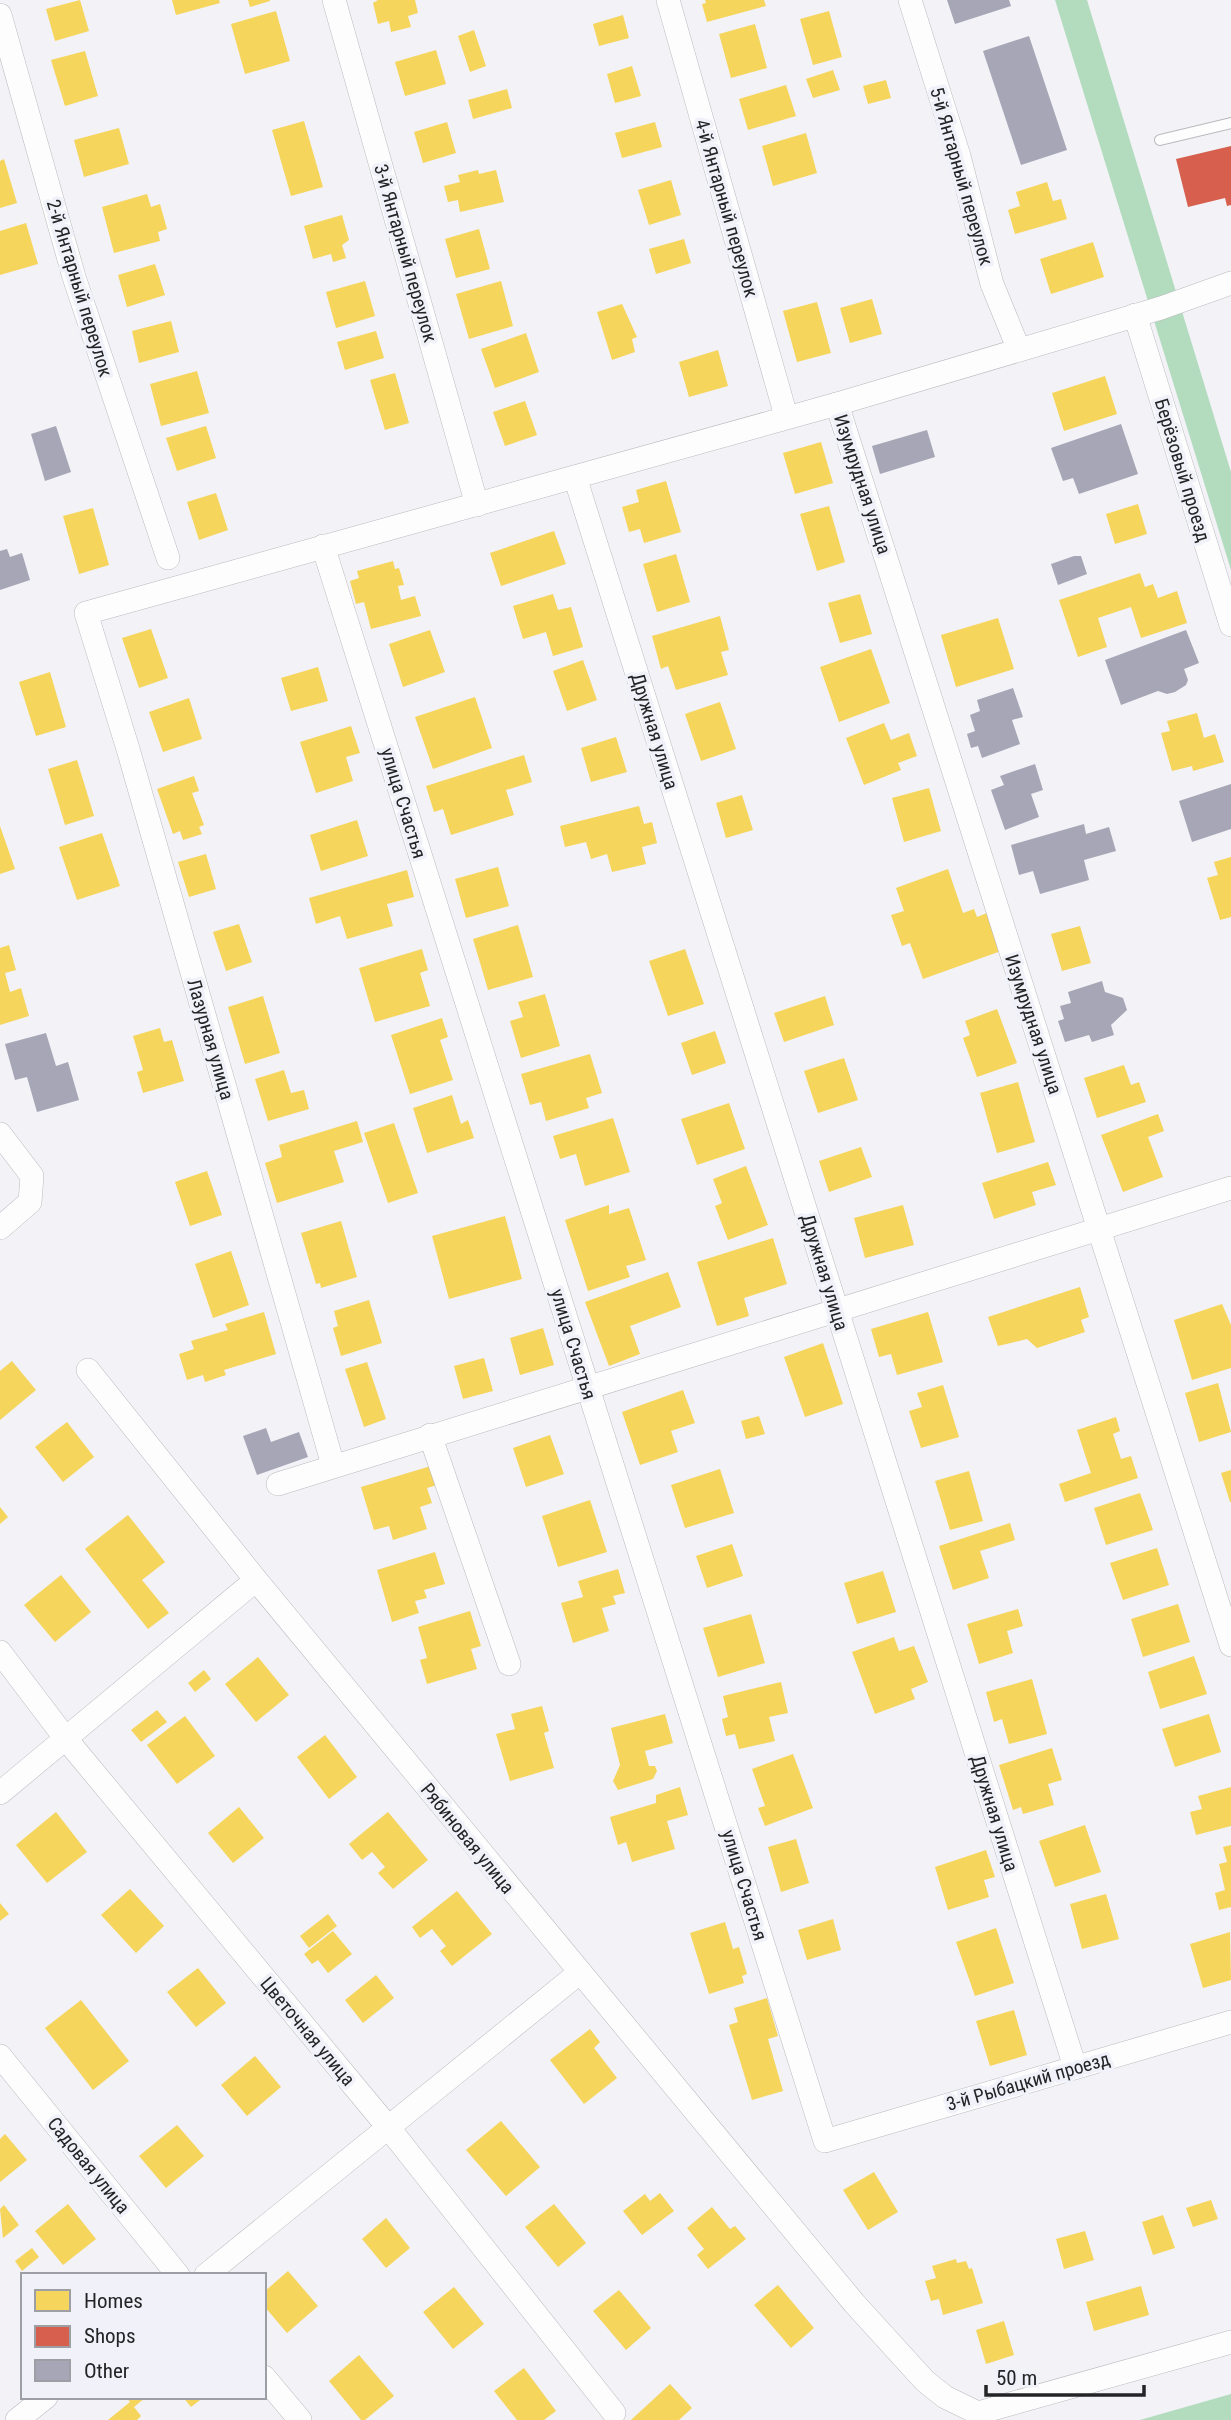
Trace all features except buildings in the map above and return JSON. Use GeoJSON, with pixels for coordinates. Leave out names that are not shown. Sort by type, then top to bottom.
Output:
{"type":"FeatureCollection","features":[{"type":"Feature","properties":{"kind":"street","name":"3-й Янтарный переулок"},"geometry":{"type":"LineString","coordinates":[[334,0],[477,505]]}},
{"type":"Feature","properties":{"kind":"street","name":"4-й Янтарный переулок"},"geometry":{"type":"LineString","coordinates":[[668,0],[786,416]]}},
{"type":"Feature","properties":{"kind":"street","name":"5-й Янтарный переулок"},"geometry":{"type":"LineString","coordinates":[[910,0],[959,156],[992,284],[1019,350]]}},
{"type":"Feature","properties":{"kind":"street","name":"2-й Янтарный переулок"},"geometry":{"type":"LineString","coordinates":[[0,15],[74,277],[168,558]]}},
{"type":"Feature","properties":{"kind":"street"},"geometry":{"type":"LineString","coordinates":[[323,546],[837,404],[1135,315],[1231,283]]}},
{"type":"Feature","properties":{"kind":"street","name":"Берёзовый проезд"},"geometry":{"type":"LineString","coordinates":[[1135,315],[1231,625]]}},
{"type":"Feature","properties":{"kind":"street","name":"Изумрудная улица"},"geometry":{"type":"LineString","coordinates":[[837,404],[1231,1645]]}},
{"type":"Feature","properties":{"kind":"street","name":"Дружная улица"},"geometry":{"type":"LineString","coordinates":[[575,477],[1075,2067]]}},
{"type":"Feature","properties":{"kind":"street","name":"Лазурная улица"},"geometry":{"type":"LineString","coordinates":[[323,546],[86,613],[132,762],[333,1465]]}},
{"type":"Feature","properties":{"kind":"street","name":"улица Счастья"},"geometry":{"type":"LineString","coordinates":[[323,546],[825,2141]]}},
{"type":"Feature","properties":{"kind":"street"},"geometry":{"type":"LineString","coordinates":[[0,1134],[32,1176],[30,1202],[0,1228]]}},
{"type":"Feature","properties":{"kind":"street"},"geometry":{"type":"LineString","coordinates":[[278,1484],[1231,1188]]}},
{"type":"Feature","properties":{"kind":"street","name":"Рябиновая улица"},"geometry":{"type":"LineString","coordinates":[[88,1370],[256,1580],[579,1973],[854,2303],[925,2381],[944,2397],[978,2413],[1231,2342]]}},
{"type":"Feature","properties":{"kind":"street"},"geometry":{"type":"LineString","coordinates":[[430,1435],[509,1664]]}},
{"type":"Feature","properties":{"kind":"street"},"geometry":{"type":"LineString","coordinates":[[0,1793],[256,1580]]}},
{"type":"Feature","properties":{"kind":"street","name":"Цветочная улица"},"geometry":{"type":"LineString","coordinates":[[0,1652],[66,1739],[388,2127],[614,2413]]}},
{"type":"Feature","properties":{"kind":"street"},"geometry":{"type":"LineString","coordinates":[[208,2273],[579,1973]]}},
{"type":"Feature","properties":{"kind":"street","name":"3-й Рыбацкий проезд"},"geometry":{"type":"LineString","coordinates":[[825,2141],[1231,2022]]}},
{"type":"Feature","properties":{"kind":"street","name":"Садовая улица"},"geometry":{"type":"LineString","coordinates":[[0,2056],[176,2273]]}},
{"type":"Feature","properties":{"kind":"street"},"geometry":{"type":"LineString","coordinates":[[266,2380],[300,2420]]}},
{"type":"Feature","properties":{"kind":"street"},"geometry":{"type":"LineString","coordinates":[[17,2420],[43,2399]]}},
{"type":"Feature","properties":{"kind":"lane"},"geometry":{"type":"LineString","coordinates":[[1160,140],[1231,123]]}},
{"type":"Feature","properties":{"kind":"green space"},"geometry":{"type":"Polygon","coordinates":[[[1055,0],[1087,0],[1231,472],[1231,570],[1055,0]]]}},
{"type":"Feature","properties":{"kind":"green space"},"geometry":{"type":"Polygon","coordinates":[[[1231,2394],[1231,2420],[1140,2420],[1231,2394]]]}}]}
